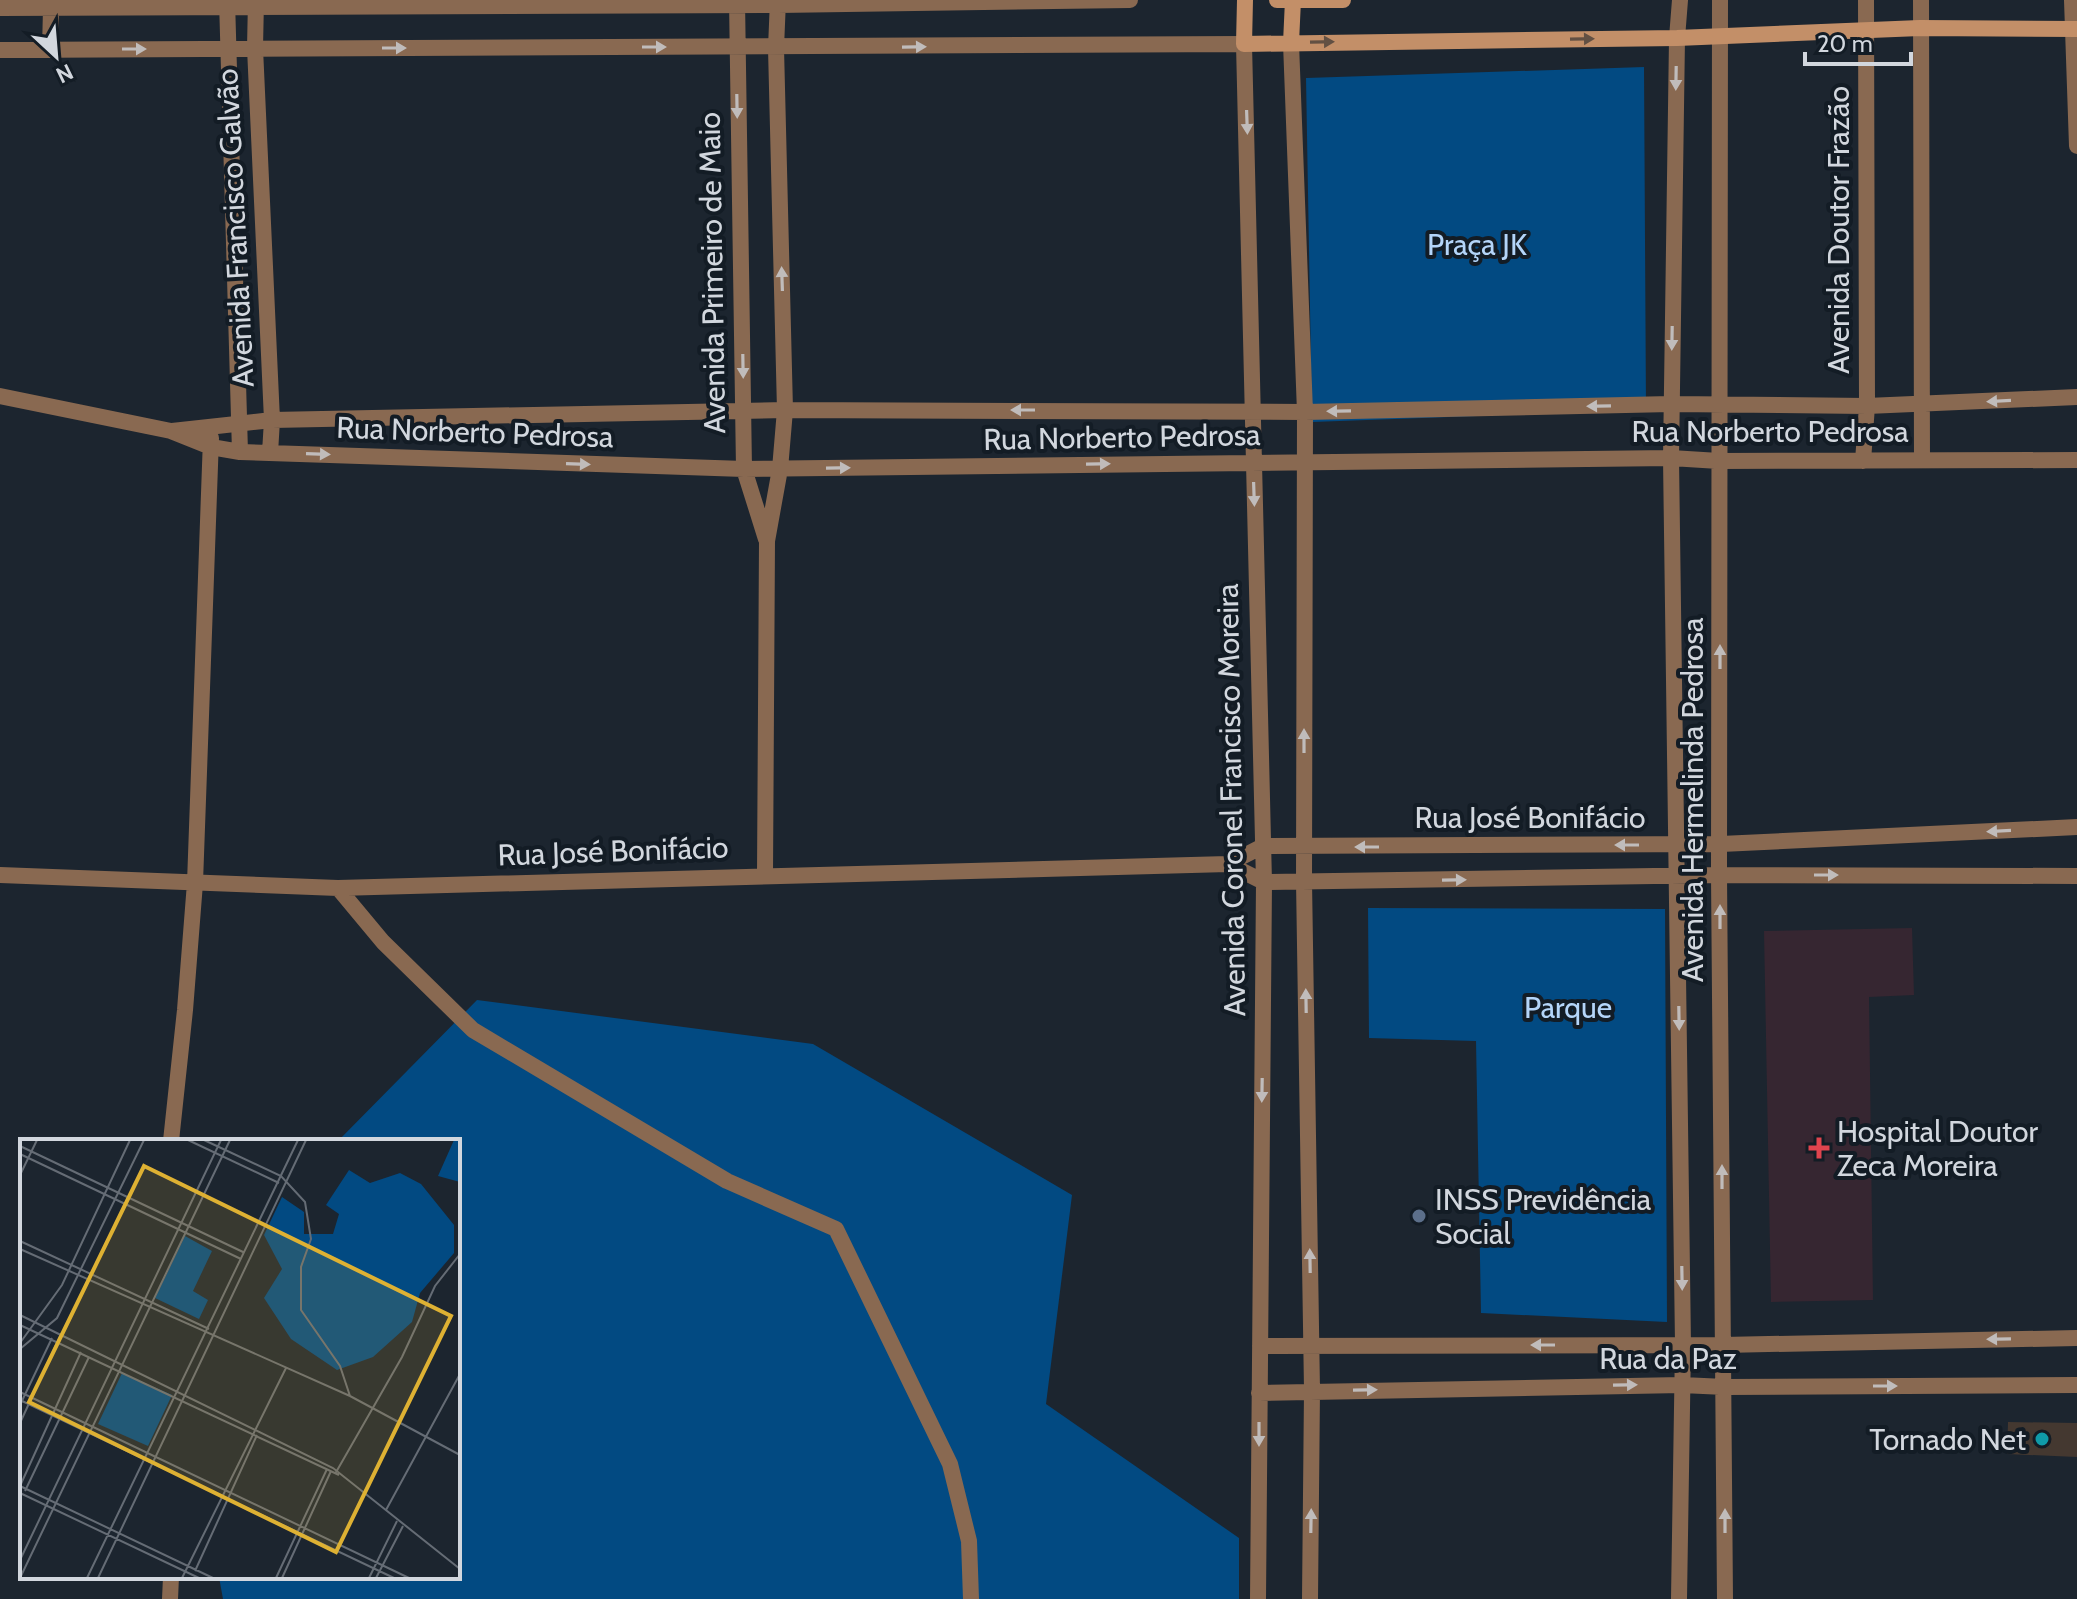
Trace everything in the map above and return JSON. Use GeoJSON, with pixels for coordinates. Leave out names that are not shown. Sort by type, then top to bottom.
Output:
{"type":"FeatureCollection","features":[{"type":"Feature","properties":{"kind":"street"},"geometry":{"type":"LineString","coordinates":[[0,8],[227,3],[1130,0]]}},
{"type":"Feature","properties":{"kind":"street","name":"Avenida Coronel Francisco Moreira"},"geometry":{"type":"LineString","coordinates":[[1245,0],[1264,882],[1258,1599]]}},
{"type":"Feature","properties":{"kind":"street"},"geometry":{"type":"LineString","coordinates":[[1277,0],[1343,0]]}},
{"type":"Feature","properties":{"kind":"street"},"geometry":{"type":"LineString","coordinates":[[1293,0],[1291,43],[1305,412],[1303,847],[1312,1345],[1310,1599]]}},
{"type":"Feature","properties":{"kind":"street"},"geometry":{"type":"LineString","coordinates":[[1679,1599],[1683,1345],[1671,404],[1680,0]]}},
{"type":"Feature","properties":{"kind":"street","name":"Avenida Hermelinda Pedrosa"},"geometry":{"type":"LineString","coordinates":[[1720,0],[1719,875],[1725,1599]]}},
{"type":"Feature","properties":{"kind":"street","name":"Avenida Doutor Frazão"},"geometry":{"type":"LineString","coordinates":[[1863,461],[1867,406],[1866,0]]}},
{"type":"Feature","properties":{"kind":"street"},"geometry":{"type":"LineString","coordinates":[[1921,0],[1922,460]]}},
{"type":"Feature","properties":{"kind":"street"},"geometry":{"type":"LineString","coordinates":[[2072,0],[2076,29],[2077,146]]}},
{"type":"Feature","properties":{"kind":"street","name":"Avenida Primeiro de Maio"},"geometry":{"type":"LineString","coordinates":[[737,2],[744,469],[767,541]]}},
{"type":"Feature","properties":{"kind":"street","name":"Avenida Francisco Galvão"},"geometry":{"type":"LineString","coordinates":[[227,3],[240,452]]}},
{"type":"Feature","properties":{"kind":"street","name":"Avenida Francisco Galvão"},"geometry":{"type":"LineString","coordinates":[[256,3],[255,48],[272,420],[270,453]]}},
{"type":"Feature","properties":{"kind":"street","name":"Avenida Primeiro de Maio"},"geometry":{"type":"LineString","coordinates":[[765,875],[767,541],[780,469],[785,410],[776,48],[778,3]]}},
{"type":"Feature","properties":{"kind":"street"},"geometry":{"type":"LineString","coordinates":[[50,50],[51,8]]}},
{"type":"Feature","properties":{"kind":"street"},"geometry":{"type":"LineString","coordinates":[[0,50],[1244,44],[1677,38],[1920,28],[2076,29]]}},
{"type":"Feature","properties":{"kind":"street","name":"Rua Norberto Pedrosa"},"geometry":{"type":"LineString","coordinates":[[0,396],[171,431],[211,447],[240,452],[744,469],[1671,458],[1719,461],[2077,460]]}},
{"type":"Feature","properties":{"kind":"street","name":"Rua Norberto Pedrosa"},"geometry":{"type":"LineString","coordinates":[[171,431],[241,421],[785,410],[1305,412],[1671,404],[1867,406],[2077,397]]}},
{"type":"Feature","properties":{"kind":"street"},"geometry":{"type":"LineString","coordinates":[[171,1139],[195,883],[212,424]]}},
{"type":"Feature","properties":{"kind":"street","name":"Rua José Bonifácio"},"geometry":{"type":"LineString","coordinates":[[0,875],[338,888],[1228,864],[1263,846],[1721,844],[2077,827]]}},
{"type":"Feature","properties":{"kind":"street","name":"Rua José Bonifácio"},"geometry":{"type":"LineString","coordinates":[[1228,864],[1264,882],[1719,875],[2077,876]]}},
{"type":"Feature","properties":{"kind":"street"},"geometry":{"type":"LineString","coordinates":[[338,888],[383,942],[473,1030],[727,1181],[836,1229],[950,1464],[969,1541],[971,1599]]}},
{"type":"Feature","properties":{"kind":"street","name":"Rua da Paz"},"geometry":{"type":"LineString","coordinates":[[1260,1346],[1723,1345],[2077,1338]]}},
{"type":"Feature","properties":{"kind":"street","name":"Rua da Paz"},"geometry":{"type":"LineString","coordinates":[[1259,1393],[1682,1385],[2077,1385]]}},
{"type":"Feature","properties":{"kind":"street"},"geometry":{"type":"LineString","coordinates":[[170,1599],[171,1579]]}},
{"type":"Feature","properties":{"kind":"shaded area","name":"Hospital Doutor Zeca Moreira"},"geometry":{"type":"Polygon","coordinates":[[[1912,928],[1914,995],[1869,997],[1873,1300],[1771,1302],[1764,931],[1912,928]]]}},
{"type":"Feature","properties":{"kind":"green space","name":"Praça JK"},"geometry":{"type":"Polygon","coordinates":[[[1644,67],[1646,410],[1312,422],[1306,78],[1644,67]]]}},
{"type":"Feature","properties":{"kind":"green space","name":"Parque"},"geometry":{"type":"Polygon","coordinates":[[[1368,908],[1665,909],[1667,1322],[1481,1313],[1476,1041],[1369,1038],[1368,908]]]}},
{"type":"Feature","properties":{"kind":"green space"},"geometry":{"type":"Polygon","coordinates":[[[477,1000],[813,1044],[1072,1195],[1046,1404],[1239,1538],[1239,1599],[223,1599],[219,1579],[460,1579],[460,1139],[340,1139],[477,1000]]]}},
{"type":"Feature","properties":{"kind":"building","name":"Tornado Net"},"geometry":{"type":"Polygon","coordinates":[[[2008,1422],[2077,1423],[2077,1457],[2007,1454],[2008,1422]]]}},
{"type":"Feature","properties":{"kind":"place","name":"Hospital Doutor Zeca Moreira"},"geometry":{"type":"Point","coordinates":[1819,1148]}},
{"type":"Feature","properties":{"kind":"place","name":"INSS Previdência Social"},"geometry":{"type":"Point","coordinates":[1419,1216]}},
{"type":"Feature","properties":{"kind":"place","name":"Tornado Net"},"geometry":{"type":"Point","coordinates":[2042,1439]}}]}
